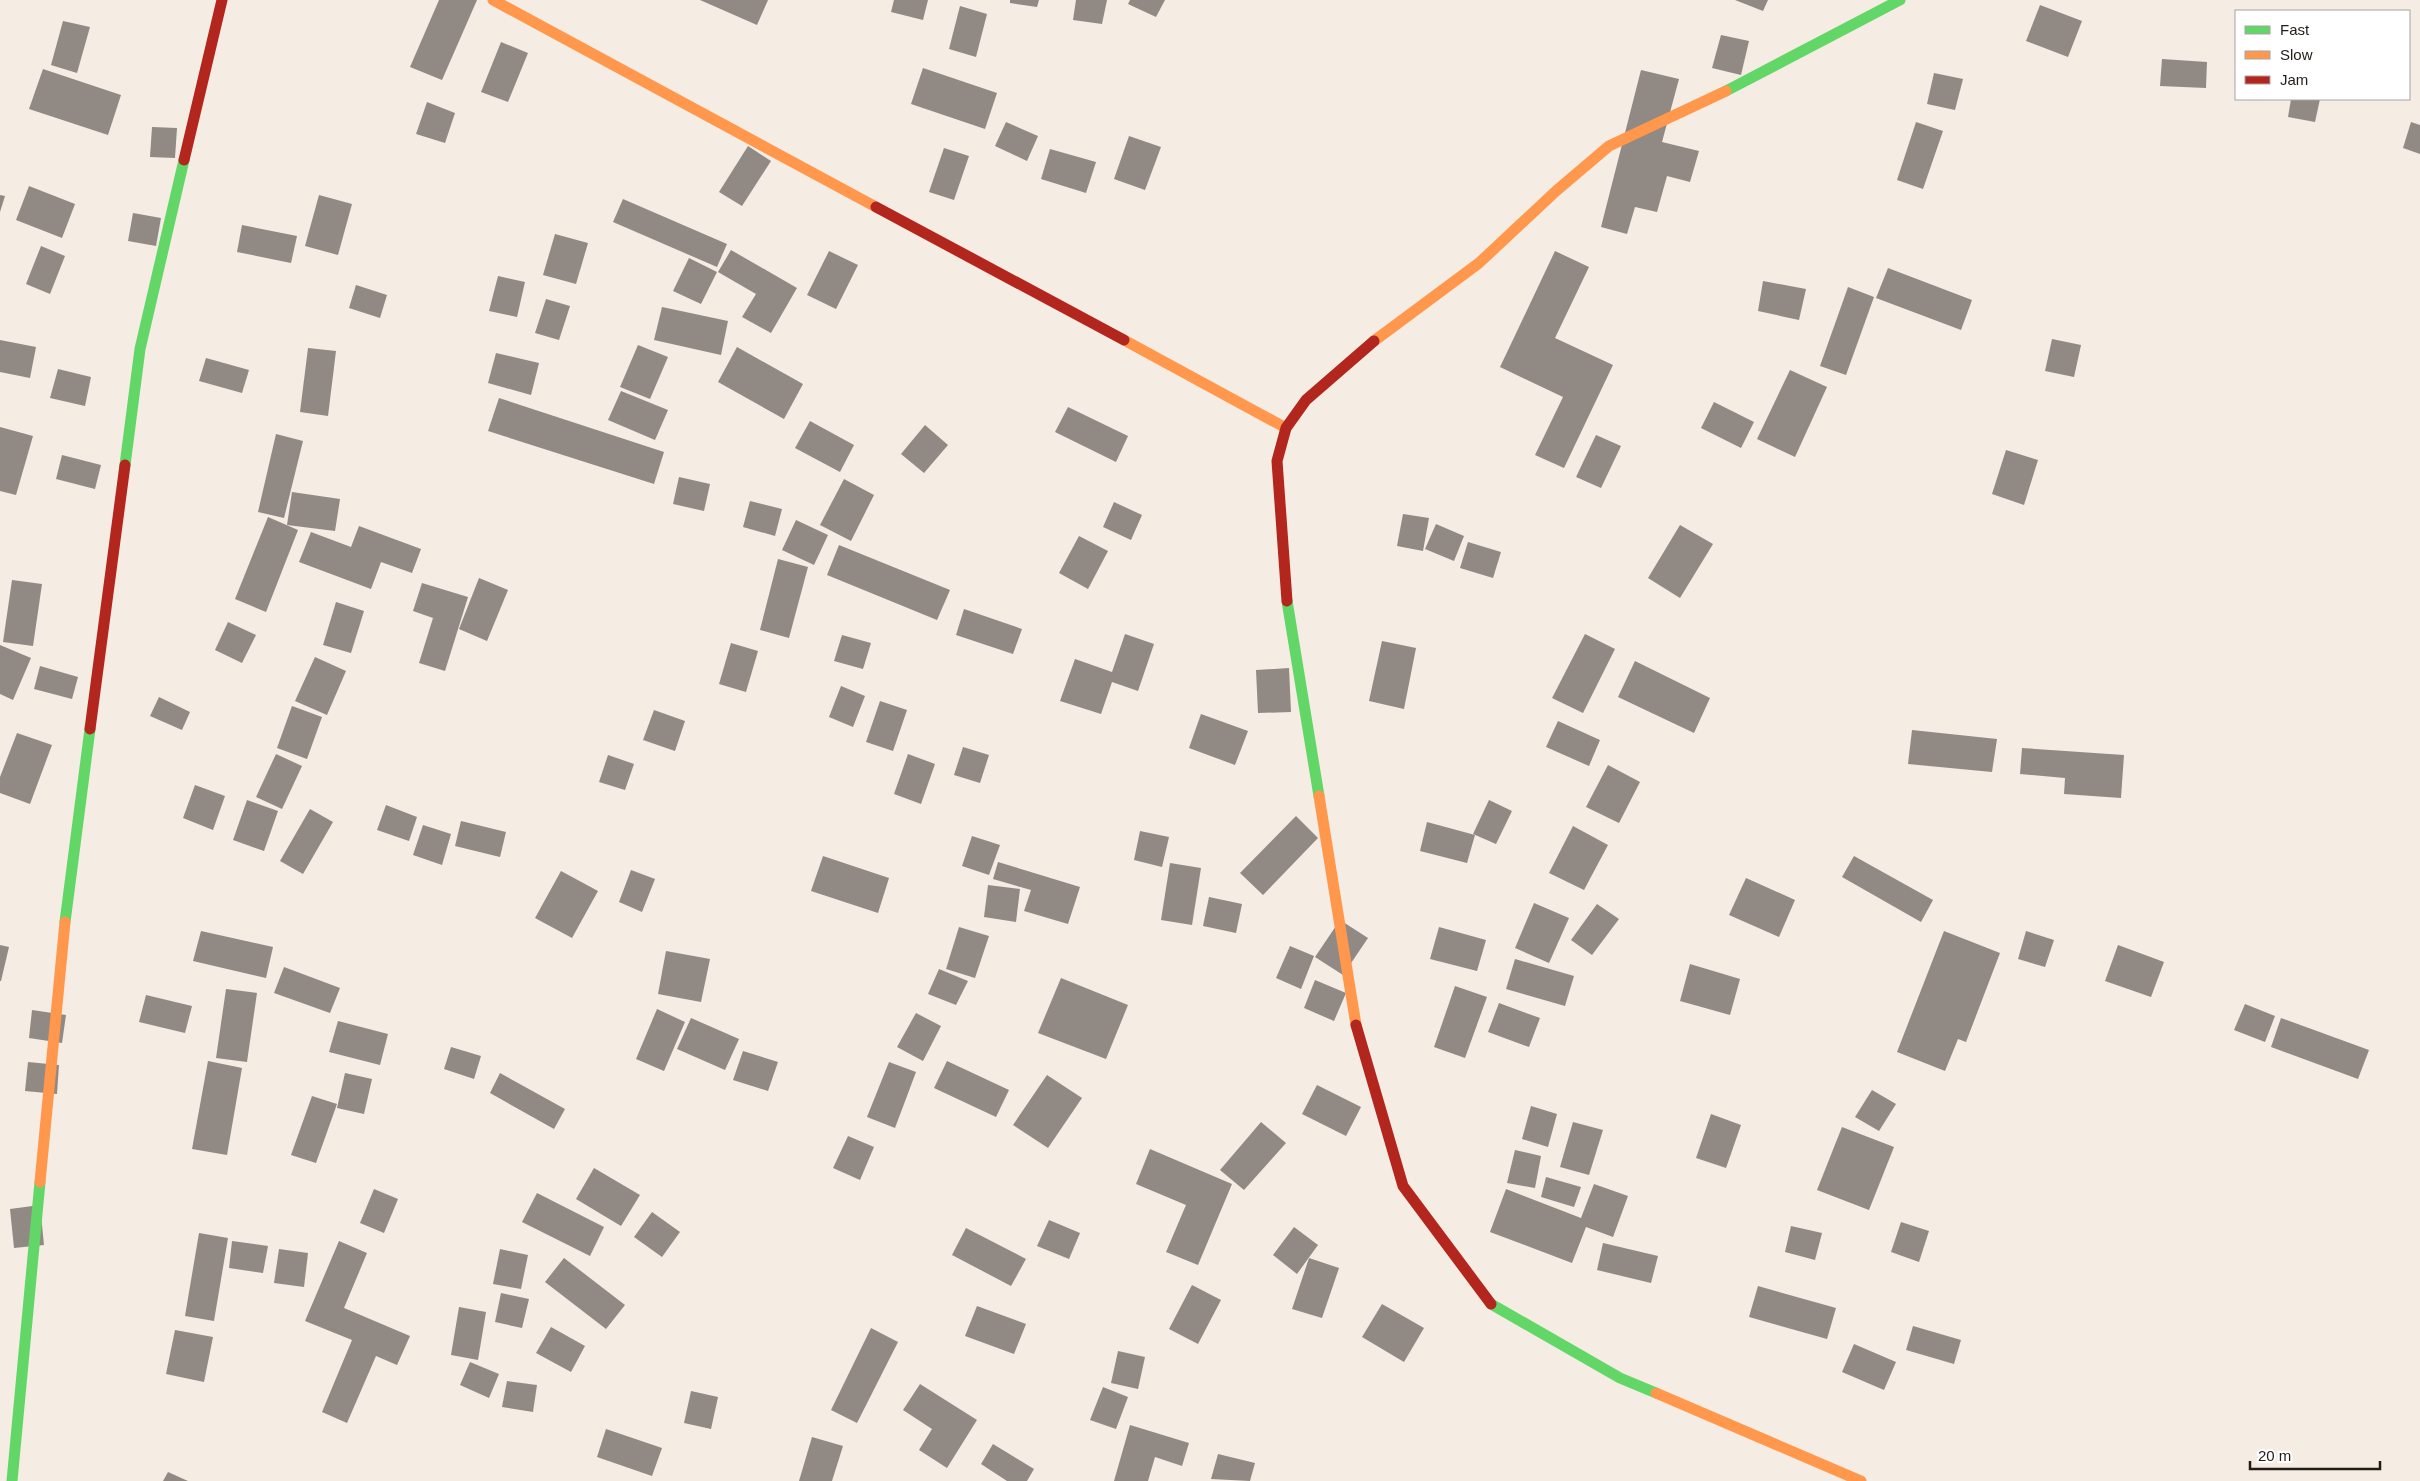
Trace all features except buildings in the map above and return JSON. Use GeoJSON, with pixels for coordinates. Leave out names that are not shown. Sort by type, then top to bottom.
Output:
{"type":"FeatureCollection","features":[{"type":"Feature","properties":{"kind":"street"},"geometry":{"type":"LineString","coordinates":[[12,1481],[62,942],[140,350],[222,0]]}},
{"type":"Feature","properties":{"kind":"street"},"geometry":{"type":"LineString","coordinates":[[493,0],[1286,428]]}},
{"type":"Feature","properties":{"kind":"street"},"geometry":{"type":"LineString","coordinates":[[1861,1481],[1620,1378],[1488,1302],[1403,1186],[1356,1025],[1285,588],[1277,461],[1286,428],[1306,400],[1367,346],[1479,263],[1556,191],[1609,146],[1696,107],[1900,0]]}},
{"type":"Feature","properties":{"kind":"traffic: fast"},"geometry":{"type":"LineString","coordinates":[[1726,91],[1900,0]]}},
{"type":"Feature","properties":{"kind":"traffic: fast"},"geometry":{"type":"LineString","coordinates":[[125,465],[140,349],[184,160]]}},
{"type":"Feature","properties":{"kind":"traffic: fast"},"geometry":{"type":"LineString","coordinates":[[1287,601],[1319,796]]}},
{"type":"Feature","properties":{"kind":"traffic: fast"},"geometry":{"type":"LineString","coordinates":[[65,922],[90,729]]}},
{"type":"Feature","properties":{"kind":"traffic: fast"},"geometry":{"type":"LineString","coordinates":[[12,1481],[40,1182]]}},
{"type":"Feature","properties":{"kind":"traffic: fast"},"geometry":{"type":"LineString","coordinates":[[1491,1304],[1620,1378],[1656,1393]]}},
{"type":"Feature","properties":{"kind":"traffic: slow"},"geometry":{"type":"LineString","coordinates":[[493,0],[876,207]]}},
{"type":"Feature","properties":{"kind":"traffic: slow"},"geometry":{"type":"LineString","coordinates":[[1374,341],[1479,263],[1556,191],[1609,146],[1726,91]]}},
{"type":"Feature","properties":{"kind":"traffic: slow"},"geometry":{"type":"LineString","coordinates":[[1124,340],[1286,428]]}},
{"type":"Feature","properties":{"kind":"traffic: slow"},"geometry":{"type":"LineString","coordinates":[[1319,796],[1356,1025]]}},
{"type":"Feature","properties":{"kind":"traffic: slow"},"geometry":{"type":"LineString","coordinates":[[40,1182],[65,922]]}},
{"type":"Feature","properties":{"kind":"traffic: slow"},"geometry":{"type":"LineString","coordinates":[[1656,1393],[1861,1481]]}},
{"type":"Feature","properties":{"kind":"traffic: jam"},"geometry":{"type":"LineString","coordinates":[[184,160],[222,0]]}},
{"type":"Feature","properties":{"kind":"traffic: jam"},"geometry":{"type":"LineString","coordinates":[[876,207],[1124,340]]}},
{"type":"Feature","properties":{"kind":"traffic: jam"},"geometry":{"type":"LineString","coordinates":[[1287,601],[1277,461],[1286,428],[1306,400],[1374,341]]}},
{"type":"Feature","properties":{"kind":"traffic: jam"},"geometry":{"type":"LineString","coordinates":[[90,729],[125,465]]}},
{"type":"Feature","properties":{"kind":"traffic: jam"},"geometry":{"type":"LineString","coordinates":[[1356,1025],[1403,1186],[1491,1304]]}}]}
